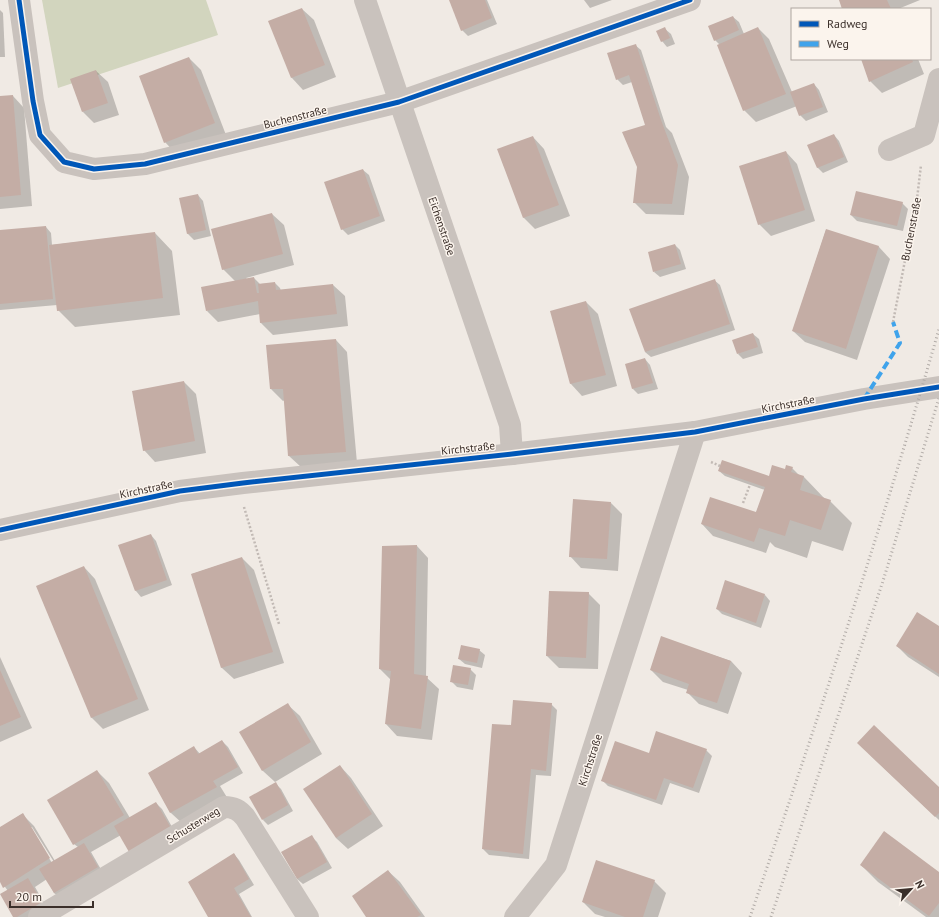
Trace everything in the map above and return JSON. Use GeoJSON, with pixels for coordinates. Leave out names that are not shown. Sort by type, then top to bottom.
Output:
{"type":"FeatureCollection","features":[{"type":"Feature","properties":{"kind":"street","name":"Buchenstraße"},"geometry":{"type":"LineString","coordinates":[[19,0],[33,101],[40,135],[64,162],[94,170],[146,164],[399,102],[690,0]]}},
{"type":"Feature","properties":{"kind":"street","name":"Eichenstraße"},"geometry":{"type":"LineString","coordinates":[[365,0],[510,424],[512,454]]}},
{"type":"Feature","properties":{"kind":"street"},"geometry":{"type":"LineString","coordinates":[[889,150],[924,135],[939,79]]}},
{"type":"Feature","properties":{"kind":"street","name":"Kirchstraße"},"geometry":{"type":"LineString","coordinates":[[0,530],[180,491],[695,432],[864,399],[939,387]]}},
{"type":"Feature","properties":{"kind":"street","name":"Kirchstraße"},"geometry":{"type":"LineString","coordinates":[[515,917],[556,865],[695,432]]}},
{"type":"Feature","properties":{"kind":"street","name":"Schusterweg"},"geometry":{"type":"LineString","coordinates":[[39,917],[224,806],[233,807],[245,817],[308,917]]}},
{"type":"Feature","properties":{"kind":"path"},"geometry":{"type":"LineString","coordinates":[[743,503],[751,482]]}},
{"type":"Feature","properties":{"kind":"path"},"geometry":{"type":"LineString","coordinates":[[243,483],[244,505],[279,624]]}},
{"type":"Feature","properties":{"kind":"green space"},"geometry":{"type":"Polygon","coordinates":[[[42,0],[206,0],[218,35],[58,88],[42,0]]]}},
{"type":"Feature","properties":{"kind":"building"},"geometry":{"type":"Polygon","coordinates":[[[449,0],[485,0],[492,18],[461,31],[449,0]]]}},
{"type":"Feature","properties":{"kind":"building"},"geometry":{"type":"Polygon","coordinates":[[[839,0],[887,0],[891,8],[842,8],[839,0]]]}},
{"type":"Feature","properties":{"kind":"building"},"geometry":{"type":"Polygon","coordinates":[[[302,8],[325,65],[291,78],[268,21],[302,8]]]}},
{"type":"Feature","properties":{"kind":"building"},"geometry":{"type":"Polygon","coordinates":[[[733,16],[739,30],[714,41],[708,26],[733,16]]]}},
{"type":"Feature","properties":{"kind":"building"},"geometry":{"type":"Polygon","coordinates":[[[665,27],[670,38],[661,42],[656,31],[665,27]]]}},
{"type":"Feature","properties":{"kind":"building"},"geometry":{"type":"Polygon","coordinates":[[[758,27],[786,94],[743,111],[717,45],[758,27]]]}},
{"type":"Feature","properties":{"kind":"building"},"geometry":{"type":"Polygon","coordinates":[[[636,44],[661,120],[678,165],[672,204],[633,203],[637,167],[622,132],[645,125],[629,75],[616,80],[607,53],[636,44]]]}},
{"type":"Feature","properties":{"kind":"building"},"geometry":{"type":"Polygon","coordinates":[[[189,57],[215,123],[164,143],[139,76],[189,57]]]}},
{"type":"Feature","properties":{"kind":"building"},"geometry":{"type":"Polygon","coordinates":[[[861,60],[912,60],[913,62],[869,82],[861,60]]]}},
{"type":"Feature","properties":{"kind":"building"},"geometry":{"type":"Polygon","coordinates":[[[96,70],[108,103],[82,112],[70,79],[96,70]]]}},
{"type":"Feature","properties":{"kind":"building"},"geometry":{"type":"Polygon","coordinates":[[[814,83],[823,107],[799,116],[790,92],[814,83]]]}},
{"type":"Feature","properties":{"kind":"building"},"geometry":{"type":"Polygon","coordinates":[[[13,95],[21,195],[0,197],[0,96],[13,95]]]}},
{"type":"Feature","properties":{"kind":"building"},"geometry":{"type":"Polygon","coordinates":[[[834,134],[844,157],[817,168],[807,145],[834,134]]]}},
{"type":"Feature","properties":{"kind":"building"},"geometry":{"type":"Polygon","coordinates":[[[533,136],[559,205],[523,218],[497,149],[533,136]]]}},
{"type":"Feature","properties":{"kind":"building"},"geometry":{"type":"Polygon","coordinates":[[[786,151],[805,210],[758,225],[739,166],[786,151]]]}},
{"type":"Feature","properties":{"kind":"building"},"geometry":{"type":"Polygon","coordinates":[[[363,169],[380,216],[341,230],[324,182],[363,169]]]}},
{"type":"Feature","properties":{"kind":"building"},"geometry":{"type":"Polygon","coordinates":[[[856,191],[903,202],[897,226],[850,215],[856,191]]]}},
{"type":"Feature","properties":{"kind":"building"},"geometry":{"type":"Polygon","coordinates":[[[198,194],[206,230],[187,234],[179,198],[198,194]]]}},
{"type":"Feature","properties":{"kind":"building"},"geometry":{"type":"Polygon","coordinates":[[[272,213],[283,254],[222,270],[211,229],[272,213]]]}},
{"type":"Feature","properties":{"kind":"building"},"geometry":{"type":"Polygon","coordinates":[[[46,226],[53,299],[0,304],[0,230],[46,226]]]}},
{"type":"Feature","properties":{"kind":"building"},"geometry":{"type":"Polygon","coordinates":[[[826,229],[879,246],[846,349],[792,331],[826,229]]]}},
{"type":"Feature","properties":{"kind":"building"},"geometry":{"type":"Polygon","coordinates":[[[155,232],[163,298],[57,311],[49,245],[155,232]]]}},
{"type":"Feature","properties":{"kind":"building"},"geometry":{"type":"Polygon","coordinates":[[[675,244],[681,264],[653,272],[648,252],[675,244]]]}},
{"type":"Feature","properties":{"kind":"building"},"geometry":{"type":"Polygon","coordinates":[[[254,277],[257,293],[259,293],[258,284],[275,282],[276,290],[333,284],[337,314],[260,323],[258,301],[206,311],[201,287],[254,277]]]}},
{"type":"Feature","properties":{"kind":"building"},"geometry":{"type":"Polygon","coordinates":[[[715,279],[730,324],[645,352],[629,309],[715,279]]]}},
{"type":"Feature","properties":{"kind":"building"},"geometry":{"type":"Polygon","coordinates":[[[586,301],[606,375],[570,384],[550,311],[586,301]]]}},
{"type":"Feature","properties":{"kind":"building"},"geometry":{"type":"Polygon","coordinates":[[[753,333],[758,347],[737,354],[732,340],[753,333]]]}},
{"type":"Feature","properties":{"kind":"building"},"geometry":{"type":"Polygon","coordinates":[[[336,339],[346,452],[288,456],[283,389],[270,389],[266,345],[336,339]]]}},
{"type":"Feature","properties":{"kind":"building"},"geometry":{"type":"Polygon","coordinates":[[[645,358],[653,383],[632,389],[625,364],[645,358]]]}},
{"type":"Feature","properties":{"kind":"building"},"geometry":{"type":"Polygon","coordinates":[[[184,381],[195,441],[143,451],[132,391],[184,381]]]}},
{"type":"Feature","properties":{"kind":"building"},"geometry":{"type":"Polygon","coordinates":[[[722,460],[769,476],[772,465],[785,469],[786,465],[793,467],[791,472],[804,476],[800,490],[831,500],[821,530],[790,520],[785,536],[759,528],[754,542],[701,524],[710,497],[756,512],[765,487],[718,471],[722,460]]]}},
{"type":"Feature","properties":{"kind":"building"},"geometry":{"type":"Polygon","coordinates":[[[573,499],[611,502],[607,559],[569,557],[573,499]]]}},
{"type":"Feature","properties":{"kind":"building"},"geometry":{"type":"Polygon","coordinates":[[[151,534],[167,580],[135,591],[118,545],[151,534]]]}},
{"type":"Feature","properties":{"kind":"building"},"geometry":{"type":"Polygon","coordinates":[[[417,545],[414,674],[428,676],[421,729],[385,724],[391,671],[379,669],[382,546],[417,545]]]}},
{"type":"Feature","properties":{"kind":"building"},"geometry":{"type":"Polygon","coordinates":[[[242,557],[273,652],[221,668],[191,574],[242,557]]]}},
{"type":"Feature","properties":{"kind":"building"},"geometry":{"type":"Polygon","coordinates":[[[84,566],[138,699],[91,718],[36,586],[84,566]]]}},
{"type":"Feature","properties":{"kind":"building"},"geometry":{"type":"Polygon","coordinates":[[[725,580],[765,594],[756,623],[716,609],[725,580]]]}},
{"type":"Feature","properties":{"kind":"building"},"geometry":{"type":"Polygon","coordinates":[[[549,591],[589,592],[586,658],[546,656],[549,591]]]}},
{"type":"Feature","properties":{"kind":"building"},"geometry":{"type":"Polygon","coordinates":[[[917,612],[939,626],[939,674],[896,646],[917,612]]]}},
{"type":"Feature","properties":{"kind":"building"},"geometry":{"type":"Polygon","coordinates":[[[661,636],[731,661],[717,703],[686,693],[689,684],[650,670],[661,636]]]}},
{"type":"Feature","properties":{"kind":"building"},"geometry":{"type":"Polygon","coordinates":[[[461,645],[480,649],[477,663],[458,659],[461,645]]]}},
{"type":"Feature","properties":{"kind":"building"},"geometry":{"type":"Polygon","coordinates":[[[453,665],[471,668],[468,685],[450,682],[453,665]]]}},
{"type":"Feature","properties":{"kind":"building"},"geometry":{"type":"Polygon","coordinates":[[[0,670],[21,717],[0,726],[0,670]]]}},
{"type":"Feature","properties":{"kind":"building"},"geometry":{"type":"Polygon","coordinates":[[[513,700],[552,703],[546,771],[531,769],[523,854],[482,849],[492,724],[511,725],[513,700]]]}},
{"type":"Feature","properties":{"kind":"building"},"geometry":{"type":"Polygon","coordinates":[[[288,703],[311,742],[262,771],[239,732],[288,703]]]}},
{"type":"Feature","properties":{"kind":"building"},"geometry":{"type":"Polygon","coordinates":[[[874,725],[939,787],[939,813],[935,817],[857,743],[874,725]]]}},
{"type":"Feature","properties":{"kind":"building"},"geometry":{"type":"Polygon","coordinates":[[[656,731],[707,749],[693,788],[664,778],[656,800],[601,781],[615,741],[649,753],[656,731]]]}},
{"type":"Feature","properties":{"kind":"building"},"geometry":{"type":"Polygon","coordinates":[[[222,740],[238,767],[213,781],[217,787],[170,813],[148,773],[194,746],[198,754],[222,740]]]}},
{"type":"Feature","properties":{"kind":"building"},"geometry":{"type":"Polygon","coordinates":[[[340,765],[372,814],[336,838],[303,789],[340,765]]]}},
{"type":"Feature","properties":{"kind":"building"},"geometry":{"type":"Polygon","coordinates":[[[97,770],[124,815],[73,845],[47,800],[97,770]]]}},
{"type":"Feature","properties":{"kind":"building"},"geometry":{"type":"Polygon","coordinates":[[[276,782],[288,805],[262,820],[249,797],[276,782]]]}},
{"type":"Feature","properties":{"kind":"building"},"geometry":{"type":"Polygon","coordinates":[[[156,802],[171,828],[129,852],[114,826],[156,802]]]}},
{"type":"Feature","properties":{"kind":"building"},"geometry":{"type":"Polygon","coordinates":[[[23,813],[50,858],[3,888],[0,882],[0,827],[23,813]]]}},
{"type":"Feature","properties":{"kind":"building"},"geometry":{"type":"Polygon","coordinates":[[[884,831],[939,872],[939,903],[929,916],[860,865],[884,831]]]}},
{"type":"Feature","properties":{"kind":"building"},"geometry":{"type":"Polygon","coordinates":[[[312,835],[327,862],[297,879],[281,852],[312,835]]]}},
{"type":"Feature","properties":{"kind":"building"},"geometry":{"type":"Polygon","coordinates":[[[84,843],[98,867],[54,893],[39,869],[84,843]]]}},
{"type":"Feature","properties":{"kind":"building"},"geometry":{"type":"Polygon","coordinates":[[[234,853],[249,879],[234,888],[251,917],[208,917],[188,882],[234,853]]]}},
{"type":"Feature","properties":{"kind":"building"},"geometry":{"type":"Polygon","coordinates":[[[596,860],[655,880],[643,917],[625,917],[582,902],[596,860]]]}},
{"type":"Feature","properties":{"kind":"building"},"geometry":{"type":"Polygon","coordinates":[[[388,870],[421,915],[417,917],[366,917],[352,896],[388,870]]]}},
{"type":"Feature","properties":{"kind":"building"},"geometry":{"type":"Polygon","coordinates":[[[28,878],[42,902],[17,917],[13,917],[0,894],[28,878]]]}},
{"type":"Feature","properties":{"kind":"railway"},"geometry":{"type":"LineString","coordinates":[[750,917],[848,624],[895,477],[939,329]]}},
{"type":"Feature","properties":{"kind":"railway"},"geometry":{"type":"LineString","coordinates":[[771,917],[883,581],[939,398]]}},
{"type":"Feature","properties":{"kind":"marked path"},"geometry":{"type":"LineString","coordinates":[[864,399],[900,343],[893,322]]}},
{"type":"Feature","properties":{"kind":"cycle path"},"geometry":{"type":"LineString","coordinates":[[19,0],[33,101],[40,135],[64,162],[94,169],[145,164],[399,102],[690,0]]}},
{"type":"Feature","properties":{"kind":"cycle path"},"geometry":{"type":"LineString","coordinates":[[0,530],[180,491],[695,432],[864,399],[939,387]]}}]}
